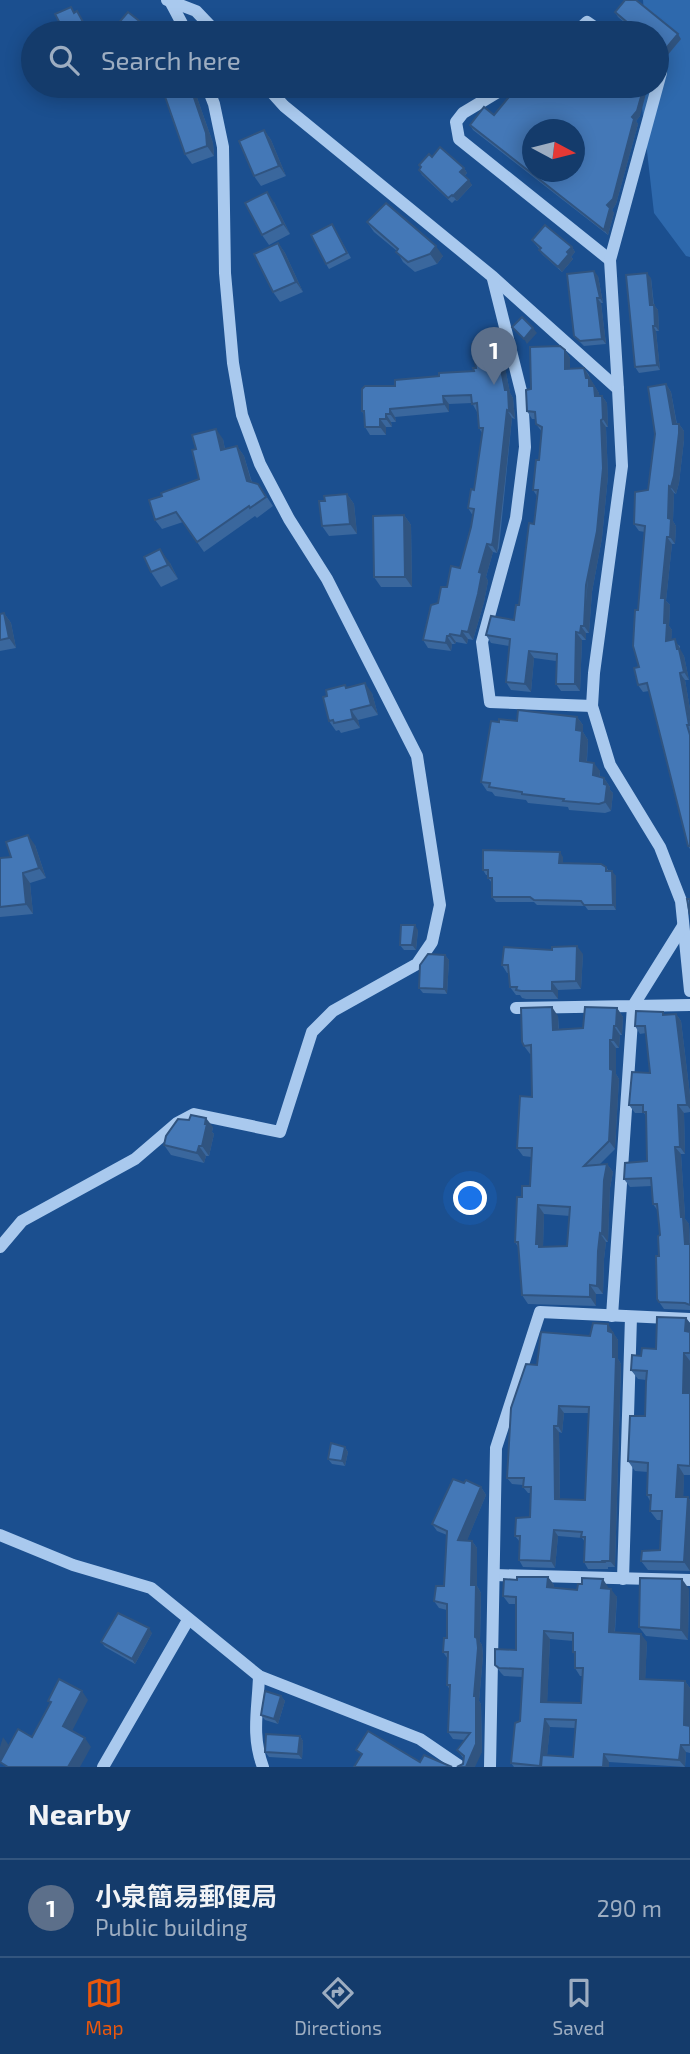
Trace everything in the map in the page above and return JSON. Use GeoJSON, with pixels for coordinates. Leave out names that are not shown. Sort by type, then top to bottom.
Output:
{"type":"FeatureCollection","features":[{"type":"Feature","properties":{"kind":"street"},"geometry":{"type":"LineString","coordinates":[[169,1],[195,5],[208,21]]}},
{"type":"Feature","properties":{"kind":"street"},"geometry":{"type":"LineString","coordinates":[[169,1],[180,21]]}},
{"type":"Feature","properties":{"kind":"street"},"geometry":{"type":"LineString","coordinates":[[0,1247],[22,1221],[135,1159],[177,1123],[194,1114],[280,1132],[312,1032],[333,1011],[417,964],[432,942],[440,905],[417,756],[327,579],[289,519],[260,464],[242,415],[233,363],[225,273],[223,147],[212,98]]}},
{"type":"Feature","properties":{"kind":"street"},"geometry":{"type":"LineString","coordinates":[[277,98],[493,277],[618,389]]}},
{"type":"Feature","properties":{"kind":"street"},"geometry":{"type":"LineString","coordinates":[[488,98],[463,113],[456,122],[459,139],[610,260]]}},
{"type":"Feature","properties":{"kind":"street"},"geometry":{"type":"LineString","coordinates":[[654,98],[610,260],[622,466],[594,673],[592,706],[610,765],[660,847],[681,901],[690,991]]}},
{"type":"Feature","properties":{"kind":"street"},"geometry":{"type":"LineString","coordinates":[[493,277],[522,395],[525,447],[516,518],[482,642],[490,702],[592,706]]}},
{"type":"Feature","properties":{"kind":"street"},"geometry":{"type":"LineString","coordinates":[[612,1316],[633,1006],[683,926]]}},
{"type":"Feature","properties":{"kind":"street"},"geometry":{"type":"LineString","coordinates":[[516,1008],[690,1005]]}},
{"type":"Feature","properties":{"kind":"street"},"geometry":{"type":"LineString","coordinates":[[490,1767],[496,1448],[540,1312],[690,1320]]}},
{"type":"Feature","properties":{"kind":"street"},"geometry":{"type":"LineString","coordinates":[[623,1579],[631,1317]]}},
{"type":"Feature","properties":{"kind":"street"},"geometry":{"type":"LineString","coordinates":[[0,1535],[73,1564],[151,1588],[259,1676],[420,1739],[461,1767]]}},
{"type":"Feature","properties":{"kind":"street"},"geometry":{"type":"LineString","coordinates":[[495,1575],[690,1580]]}},
{"type":"Feature","properties":{"kind":"street"},"geometry":{"type":"LineString","coordinates":[[103,1767],[188,1620]]}},
{"type":"Feature","properties":{"kind":"street"},"geometry":{"type":"LineString","coordinates":[[259,1676],[255,1734],[263,1767]]}},
{"type":"Feature","properties":{"kind":"shaded area"},"geometry":{"type":"Polygon","coordinates":[[[643,0],[690,0],[690,257],[686,256],[654,213],[642,98],[669,98],[669,21],[645,21],[643,0]]]}},
{"type":"Feature","properties":{"kind":"building"},"geometry":{"type":"Polygon","coordinates":[[[625,0],[636,0],[662,21],[626,21],[615,12],[625,0]]]}},
{"type":"Feature","properties":{"kind":"building"},"geometry":{"type":"Polygon","coordinates":[[[71,7],[74,13],[77,11],[82,21],[59,21],[55,14],[71,7]]]}},
{"type":"Feature","properties":{"kind":"building"},"geometry":{"type":"Polygon","coordinates":[[[128,12],[139,21],[120,21],[128,12]]]}},
{"type":"Feature","properties":{"kind":"building"},"geometry":{"type":"Polygon","coordinates":[[[669,27],[678,34],[669,45],[669,27]]]}},
{"type":"Feature","properties":{"kind":"building"},"geometry":{"type":"Polygon","coordinates":[[[165,98],[194,98],[206,133],[207,146],[185,154],[165,98]]]}},
{"type":"Feature","properties":{"kind":"building"},"geometry":{"type":"Polygon","coordinates":[[[508,98],[641,98],[632,117],[634,119],[613,199],[607,205],[610,208],[604,230],[543,182],[585,182],[585,119],[522,119],[522,166],[470,125],[484,107],[494,115],[508,98]]]}},
{"type":"Feature","properties":{"kind":"building"},"geometry":{"type":"Polygon","coordinates":[[[264,130],[279,166],[254,176],[239,141],[264,130]]]}},
{"type":"Feature","properties":{"kind":"building"},"geometry":{"type":"Polygon","coordinates":[[[440,147],[464,168],[460,172],[469,180],[448,198],[419,170],[419,165],[429,154],[432,157],[440,147]]]}},
{"type":"Feature","properties":{"kind":"building"},"geometry":{"type":"Polygon","coordinates":[[[267,192],[283,224],[262,235],[245,203],[267,192]]]}},
{"type":"Feature","properties":{"kind":"building"},"geometry":{"type":"Polygon","coordinates":[[[386,203],[436,246],[430,254],[408,262],[396,252],[398,249],[367,222],[386,203]]]}},
{"type":"Feature","properties":{"kind":"building"},"geometry":{"type":"Polygon","coordinates":[[[332,224],[347,253],[326,264],[311,235],[332,224]]]}},
{"type":"Feature","properties":{"kind":"building"},"geometry":{"type":"Polygon","coordinates":[[[545,225],[572,247],[558,267],[532,240],[545,225]]]}},
{"type":"Feature","properties":{"kind":"building"},"geometry":{"type":"Polygon","coordinates":[[[278,243],[296,282],[273,292],[254,254],[278,243]]]}},
{"type":"Feature","properties":{"kind":"building"},"geometry":{"type":"Polygon","coordinates":[[[594,271],[600,298],[597,298],[602,339],[580,341],[574,336],[567,274],[594,271]]]}},
{"type":"Feature","properties":{"kind":"building"},"geometry":{"type":"Polygon","coordinates":[[[647,273],[650,305],[654,305],[657,365],[635,367],[626,275],[647,273]]]}},
{"type":"Feature","properties":{"kind":"building"},"geometry":{"type":"Polygon","coordinates":[[[522,317],[533,328],[524,339],[512,327],[522,317]]]}},
{"type":"Feature","properties":{"kind":"building"},"geometry":{"type":"Polygon","coordinates":[[[494,333],[505,390],[508,390],[509,411],[507,410],[492,545],[487,544],[479,572],[482,573],[468,632],[462,631],[461,636],[450,634],[446,643],[423,640],[431,605],[438,603],[441,587],[447,587],[451,566],[460,568],[471,527],[474,509],[468,508],[471,489],[474,490],[483,428],[479,428],[477,403],[472,404],[471,395],[443,396],[444,404],[390,409],[386,419],[380,419],[380,427],[365,427],[362,389],[365,386],[395,386],[395,380],[474,371],[473,368],[476,368],[472,344],[483,342],[482,336],[494,333]]]}},
{"type":"Feature","properties":{"kind":"building"},"geometry":{"type":"Polygon","coordinates":[[[560,346],[565,350],[565,369],[584,368],[586,378],[589,378],[589,386],[594,386],[595,396],[602,396],[603,468],[597,531],[586,585],[584,626],[581,626],[580,633],[576,632],[575,684],[556,684],[557,654],[529,651],[525,684],[506,682],[510,639],[486,635],[491,616],[514,620],[516,605],[519,605],[529,523],[534,524],[538,490],[533,490],[542,427],[536,424],[535,412],[527,411],[526,390],[531,389],[530,347],[560,346]]]}},
{"type":"Feature","properties":{"kind":"building"},"geometry":{"type":"Polygon","coordinates":[[[666,384],[673,424],[679,424],[679,433],[674,476],[671,487],[669,486],[670,537],[667,537],[661,598],[665,598],[666,641],[675,639],[684,672],[680,673],[690,735],[690,846],[647,683],[638,685],[634,668],[639,667],[633,646],[645,526],[634,524],[635,492],[648,490],[655,434],[648,387],[666,384]]]}},
{"type":"Feature","properties":{"kind":"building"},"geometry":{"type":"Polygon","coordinates":[[[216,429],[221,450],[237,446],[247,481],[258,484],[266,497],[197,542],[176,512],[155,520],[149,500],[199,479],[192,450],[196,449],[192,435],[216,429]]]}},
{"type":"Feature","properties":{"kind":"building"},"geometry":{"type":"Polygon","coordinates":[[[347,494],[350,524],[322,526],[319,501],[325,501],[324,496],[347,494]]]}},
{"type":"Feature","properties":{"kind":"building"},"geometry":{"type":"Polygon","coordinates":[[[404,515],[405,577],[374,577],[373,516],[404,515]]]}},
{"type":"Feature","properties":{"kind":"building"},"geometry":{"type":"Polygon","coordinates":[[[160,549],[168,565],[151,572],[144,557],[160,549]]]}},
{"type":"Feature","properties":{"kind":"building"},"geometry":{"type":"Polygon","coordinates":[[[4,613],[9,638],[0,640],[0,614],[4,613]]]}},
{"type":"Feature","properties":{"kind":"building"},"geometry":{"type":"Polygon","coordinates":[[[365,683],[371,705],[351,710],[353,719],[334,723],[333,720],[329,721],[323,697],[327,696],[326,690],[365,683]]]}},
{"type":"Feature","properties":{"kind":"building"},"geometry":{"type":"Polygon","coordinates":[[[518,710],[577,717],[576,730],[582,731],[580,761],[594,763],[593,775],[604,778],[604,784],[607,785],[605,802],[599,804],[563,801],[564,799],[489,787],[490,783],[481,782],[491,721],[517,721],[518,710]]]}},
{"type":"Feature","properties":{"kind":"building"},"geometry":{"type":"Polygon","coordinates":[[[28,835],[39,868],[23,873],[26,904],[0,907],[0,858],[11,857],[6,842],[28,835]]]}},
{"type":"Feature","properties":{"kind":"building"},"geometry":{"type":"Polygon","coordinates":[[[483,850],[560,852],[559,863],[601,864],[606,867],[606,871],[612,871],[613,905],[584,905],[581,901],[534,900],[530,897],[492,897],[492,878],[488,878],[488,870],[483,870],[483,850]]]}},
{"type":"Feature","properties":{"kind":"building"},"geometry":{"type":"Polygon","coordinates":[[[401,925],[415,925],[412,945],[400,945],[401,925]]]}},
{"type":"Feature","properties":{"kind":"building"},"geometry":{"type":"Polygon","coordinates":[[[577,946],[576,981],[552,982],[552,991],[521,991],[516,990],[517,987],[510,987],[508,965],[502,965],[504,947],[552,950],[552,947],[577,946]]]}},
{"type":"Feature","properties":{"kind":"building"},"geometry":{"type":"Polygon","coordinates":[[[428,954],[445,955],[444,989],[419,988],[420,965],[428,954]]]}},
{"type":"Feature","properties":{"kind":"building"},"geometry":{"type":"Polygon","coordinates":[[[552,1007],[553,1030],[583,1028],[585,1007],[617,1008],[613,1040],[610,1040],[610,1069],[613,1070],[609,1141],[584,1166],[607,1164],[597,1286],[590,1285],[590,1297],[522,1295],[518,1242],[515,1242],[517,1197],[522,1197],[522,1186],[530,1186],[532,1148],[517,1148],[520,1096],[532,1097],[531,1045],[524,1046],[522,1042],[521,1008],[552,1007]],[[538,1205],[536,1244],[539,1244],[539,1247],[567,1246],[570,1207],[538,1205]]]}},
{"type":"Feature","properties":{"kind":"building"},"geometry":{"type":"Polygon","coordinates":[[[636,1011],[676,1014],[687,1105],[678,1105],[680,1147],[675,1147],[685,1244],[690,1244],[690,1305],[659,1302],[657,1299],[656,1256],[659,1256],[660,1235],[651,1178],[624,1179],[625,1163],[647,1161],[646,1112],[643,1112],[643,1105],[629,1105],[632,1072],[650,1073],[645,1026],[635,1026],[636,1011]]]}},
{"type":"Feature","properties":{"kind":"building"},"geometry":{"type":"Polygon","coordinates":[[[191,1115],[206,1118],[207,1124],[202,1146],[199,1146],[197,1153],[164,1145],[166,1136],[178,1119],[189,1120],[191,1115]]]}},
{"type":"Feature","properties":{"kind":"building"},"geometry":{"type":"Polygon","coordinates":[[[657,1317],[686,1318],[685,1331],[690,1332],[690,1353],[684,1353],[683,1393],[690,1393],[690,1466],[678,1465],[676,1497],[688,1497],[684,1562],[641,1561],[642,1551],[660,1550],[662,1511],[650,1511],[651,1495],[647,1495],[648,1463],[628,1461],[630,1416],[645,1416],[647,1371],[631,1370],[632,1355],[641,1356],[642,1348],[656,1349],[657,1317]]]}},
{"type":"Feature","properties":{"kind":"building"},"geometry":{"type":"Polygon","coordinates":[[[593,1323],[608,1324],[608,1331],[613,1333],[613,1357],[616,1357],[610,1561],[584,1562],[585,1537],[581,1537],[582,1532],[554,1530],[551,1561],[519,1560],[520,1536],[515,1536],[516,1518],[530,1517],[531,1487],[523,1487],[524,1478],[507,1478],[511,1408],[526,1364],[537,1365],[541,1332],[590,1336],[593,1323]],[[559,1406],[558,1426],[554,1426],[555,1499],[585,1500],[589,1407],[559,1406]]]}},
{"type":"Feature","properties":{"kind":"building"},"geometry":{"type":"Polygon","coordinates":[[[331,1443],[345,1447],[342,1461],[328,1459],[331,1443]]]}},
{"type":"Feature","properties":{"kind":"building"},"geometry":{"type":"Polygon","coordinates":[[[453,1479],[464,1483],[466,1480],[481,1487],[458,1540],[472,1541],[471,1585],[476,1585],[476,1744],[466,1767],[457,1767],[463,1764],[464,1756],[457,1750],[470,1733],[448,1732],[448,1652],[443,1652],[444,1638],[447,1638],[447,1604],[434,1601],[436,1586],[444,1586],[447,1531],[432,1524],[453,1479]]]}},
{"type":"Feature","properties":{"kind":"building"},"geometry":{"type":"Polygon","coordinates":[[[517,1577],[548,1577],[547,1587],[577,1590],[578,1584],[582,1584],[582,1578],[603,1579],[601,1588],[611,1589],[609,1632],[641,1634],[640,1679],[685,1681],[684,1725],[690,1726],[690,1745],[681,1745],[679,1760],[604,1754],[603,1767],[541,1767],[542,1755],[573,1757],[576,1720],[545,1719],[540,1766],[511,1763],[515,1723],[520,1721],[523,1669],[499,1668],[495,1665],[495,1649],[516,1650],[516,1597],[503,1596],[504,1579],[517,1580],[517,1577]],[[544,1631],[541,1702],[581,1703],[583,1668],[575,1668],[573,1633],[544,1631]]]}},
{"type":"Feature","properties":{"kind":"building"},"geometry":{"type":"Polygon","coordinates":[[[640,1578],[682,1579],[681,1630],[639,1627],[640,1578]]]}},
{"type":"Feature","properties":{"kind":"building"},"geometry":{"type":"Polygon","coordinates":[[[118,1613],[149,1628],[132,1659],[101,1642],[118,1613]]]}},
{"type":"Feature","properties":{"kind":"building"},"geometry":{"type":"Polygon","coordinates":[[[59,1679],[82,1691],[63,1726],[85,1738],[68,1767],[8,1767],[0,1762],[18,1729],[32,1737],[51,1702],[48,1701],[59,1679]]]}},
{"type":"Feature","properties":{"kind":"building"},"geometry":{"type":"Polygon","coordinates":[[[265,1691],[281,1696],[274,1719],[261,1715],[265,1691]]]}},
{"type":"Feature","properties":{"kind":"building"},"geometry":{"type":"Polygon","coordinates":[[[368,1731],[420,1762],[424,1755],[452,1767],[354,1767],[362,1754],[356,1750],[368,1731]]]}},
{"type":"Feature","properties":{"kind":"building"},"geometry":{"type":"Polygon","coordinates":[[[266,1734],[300,1736],[298,1754],[265,1752],[266,1734]]]}},
{"type":"Feature","properties":{"kind":"place","name":"小泉簡易郵便局"},"geometry":{"type":"Point","coordinates":[494,385]}}]}
